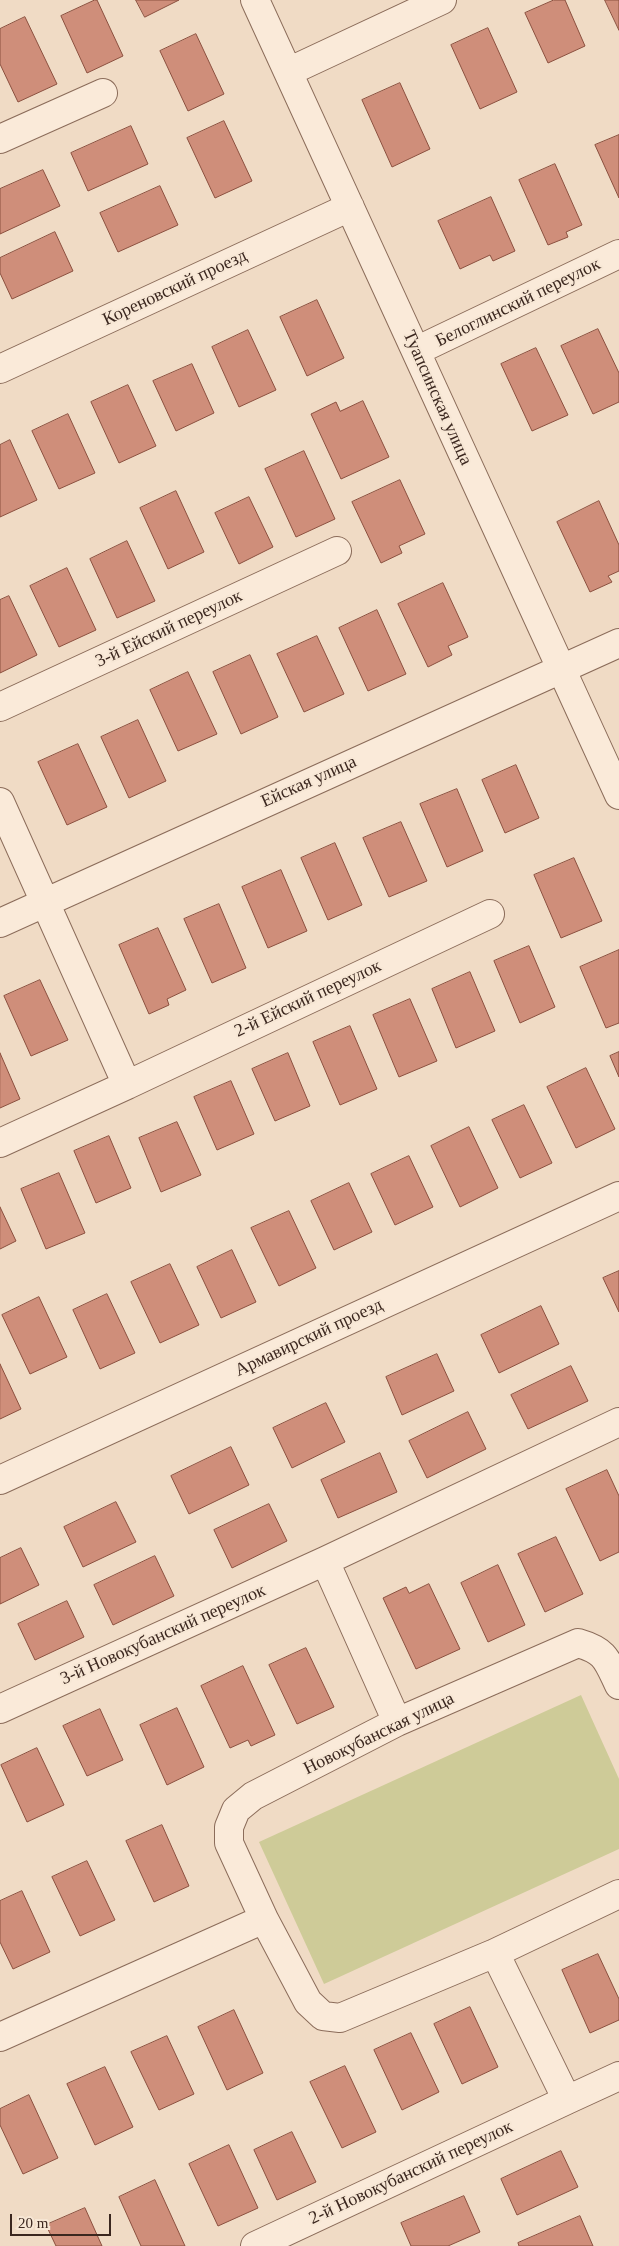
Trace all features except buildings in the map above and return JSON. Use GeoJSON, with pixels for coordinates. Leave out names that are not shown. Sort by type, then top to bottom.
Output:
{"type":"FeatureCollection","features":[{"type":"Feature","properties":{"kind":"street","name":"Туапсинская улица"},"geometry":{"type":"LineString","coordinates":[[255,0],[619,795]]}},
{"type":"Feature","properties":{"kind":"street"},"geometry":{"type":"LineString","coordinates":[[288,72],[442,0]]}},
{"type":"Feature","properties":{"kind":"street"},"geometry":{"type":"LineString","coordinates":[[0,139],[103,93]]}},
{"type":"Feature","properties":{"kind":"street","name":"Кореновский проезд"},"geometry":{"type":"LineString","coordinates":[[0,369],[350,207]]}},
{"type":"Feature","properties":{"kind":"street","name":"Белоглинский переулок"},"geometry":{"type":"LineString","coordinates":[[416,351],[619,254]]}},
{"type":"Feature","properties":{"kind":"street","name":"3-й Ейский переулок"},"geometry":{"type":"LineString","coordinates":[[0,706],[337,550]]}},
{"type":"Feature","properties":{"kind":"street","name":"Ейская улица"},"geometry":{"type":"LineString","coordinates":[[0,923],[619,643]]}},
{"type":"Feature","properties":{"kind":"street"},"geometry":{"type":"LineString","coordinates":[[0,802],[127,1085]]}},
{"type":"Feature","properties":{"kind":"street","name":"2-й Ейский переулок"},"geometry":{"type":"LineString","coordinates":[[0,1143],[490,914]]}},
{"type":"Feature","properties":{"kind":"street","name":"Армавирский проезд"},"geometry":{"type":"LineString","coordinates":[[0,1480],[619,1196]]}},
{"type":"Feature","properties":{"kind":"street","name":"3-й Новокубанский переулок"},"geometry":{"type":"LineString","coordinates":[[0,1708],[325,1560],[619,1422]]}},
{"type":"Feature","properties":{"kind":"street"},"geometry":{"type":"LineString","coordinates":[[325,1560],[397,1722]]}},
{"type":"Feature","properties":{"kind":"street","name":"Новокубанская улица"},"geometry":{"type":"LineString","coordinates":[[619,1685],[606,1658],[594,1647],[578,1643],[397,1722],[253,1796],[236,1810],[229,1827],[229,1843],[264,1919],[308,2002],[323,2016],[340,2018],[495,1953],[619,1894]]}},
{"type":"Feature","properties":{"kind":"street"},"geometry":{"type":"LineString","coordinates":[[0,2037],[264,1919]]}},
{"type":"Feature","properties":{"kind":"street"},"geometry":{"type":"LineString","coordinates":[[495,1953],[567,2100]]}},
{"type":"Feature","properties":{"kind":"street","name":"2-й Новокубанский переулок"},"geometry":{"type":"LineString","coordinates":[[255,2246],[619,2076]]}},
{"type":"Feature","properties":{"kind":"shaded area"},"geometry":{"type":"Polygon","coordinates":[[[581,1695],[619,1779],[619,1849],[324,1984],[259,1842],[581,1695]]]}}]}
